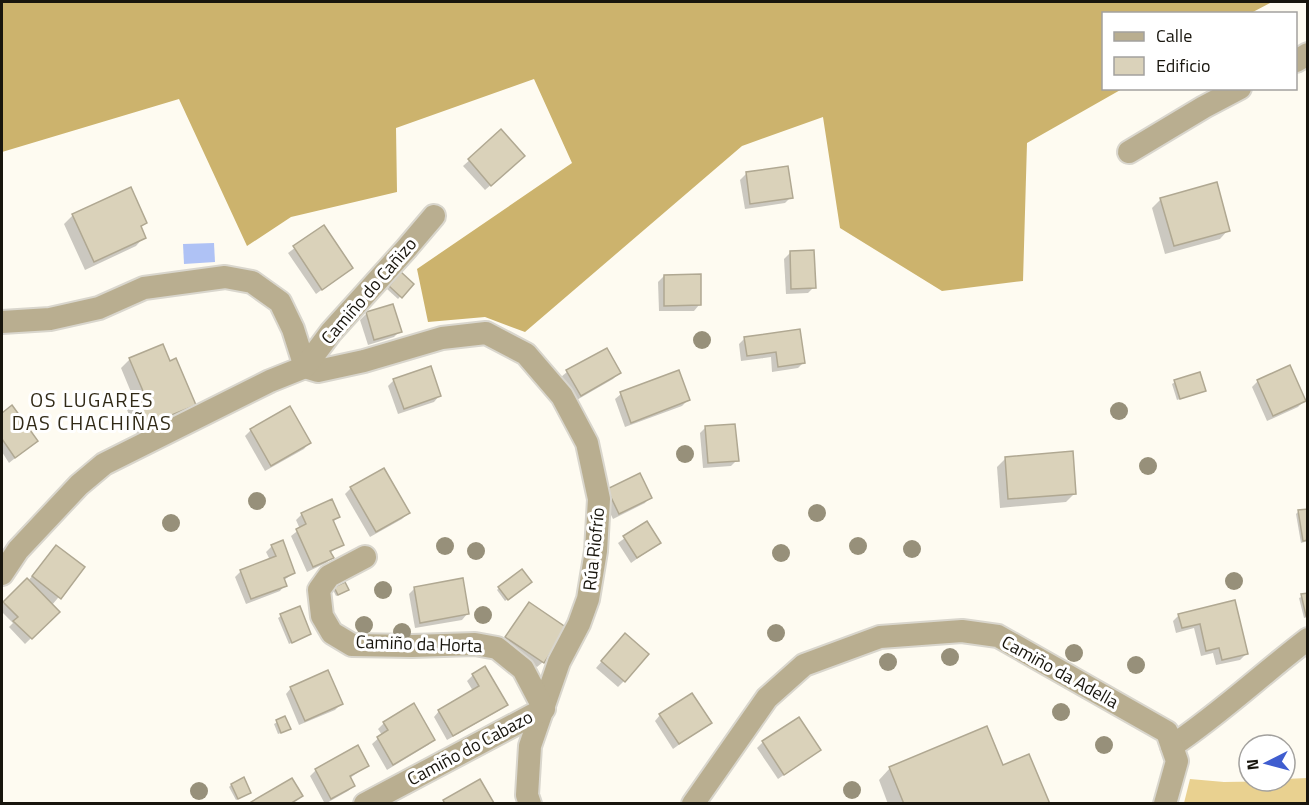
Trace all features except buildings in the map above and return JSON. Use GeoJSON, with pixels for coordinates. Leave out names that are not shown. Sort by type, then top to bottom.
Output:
{"type":"FeatureCollection","features":[{"type":"Feature","properties":{"kind":"street"},"geometry":{"type":"LineString","coordinates":[[1129,152],[1236,90]]}},
{"type":"Feature","properties":{"kind":"street","name":"Camiño do Cañizo"},"geometry":{"type":"LineString","coordinates":[[305,367],[331,332],[434,216]]}},
{"type":"Feature","properties":{"kind":"street"},"geometry":{"type":"LineString","coordinates":[[2,322],[50,319],[99,308],[144,288],[225,277],[252,282],[280,302],[293,328],[305,367],[270,381],[104,464],[79,485],[18,550],[2,574]]}},
{"type":"Feature","properties":{"kind":"street","name":"Rúa Riofrío"},"geometry":{"type":"LineString","coordinates":[[305,367],[318,371],[364,361],[442,338],[486,333],[526,354],[562,396],[587,443],[600,499],[596,551],[588,599],[579,624],[559,662],[530,746],[527,795],[530,804]]}},
{"type":"Feature","properties":{"kind":"street","name":"Camiño da Horta"},"geometry":{"type":"LineString","coordinates":[[364,557],[329,576],[319,590],[322,616],[332,633],[352,645],[475,644],[497,648],[523,669],[544,709]]}},
{"type":"Feature","properties":{"kind":"street","name":"Camiño da Adella"},"geometry":{"type":"LineString","coordinates":[[693,804],[767,698],[804,665],[880,637],[962,631],[998,636],[1167,732],[1172,746]]}},
{"type":"Feature","properties":{"kind":"street"},"geometry":{"type":"LineString","coordinates":[[1165,804],[1177,761],[1172,746],[1204,725],[1276,663],[1308,639]]}},
{"type":"Feature","properties":{"kind":"street","name":"Camiño do Cabazo"},"geometry":{"type":"LineString","coordinates":[[365,804],[544,709]]}},
{"type":"Feature","properties":{"kind":"shaded area"},"geometry":{"type":"Polygon","coordinates":[[[2,2],[1272,2],[1253,12],[1102,12],[1102,90],[1120,90],[1027,143],[1023,281],[942,291],[840,228],[823,117],[742,146],[525,332],[485,317],[428,322],[417,269],[572,163],[534,79],[396,128],[397,192],[291,217],[247,246],[179,99],[2,152],[2,2]]]}},
{"type":"Feature","properties":{"kind":"shaded area"},"geometry":{"type":"Polygon","coordinates":[[[1297,778],[1307,778],[1307,803],[1184,803],[1190,779],[1237,782],[1237,793],[1297,793],[1297,778]]]}},
{"type":"Feature","properties":{"kind":"water"},"geometry":{"type":"Polygon","coordinates":[[[214,243],[215,262],[184,264],[183,244],[214,243]]]}},
{"type":"Feature","properties":{"kind":"district","name":"OS LUGARES DAS CHACHIÑAS"},"geometry":{"type":"Point","coordinates":[92,412]}}]}
